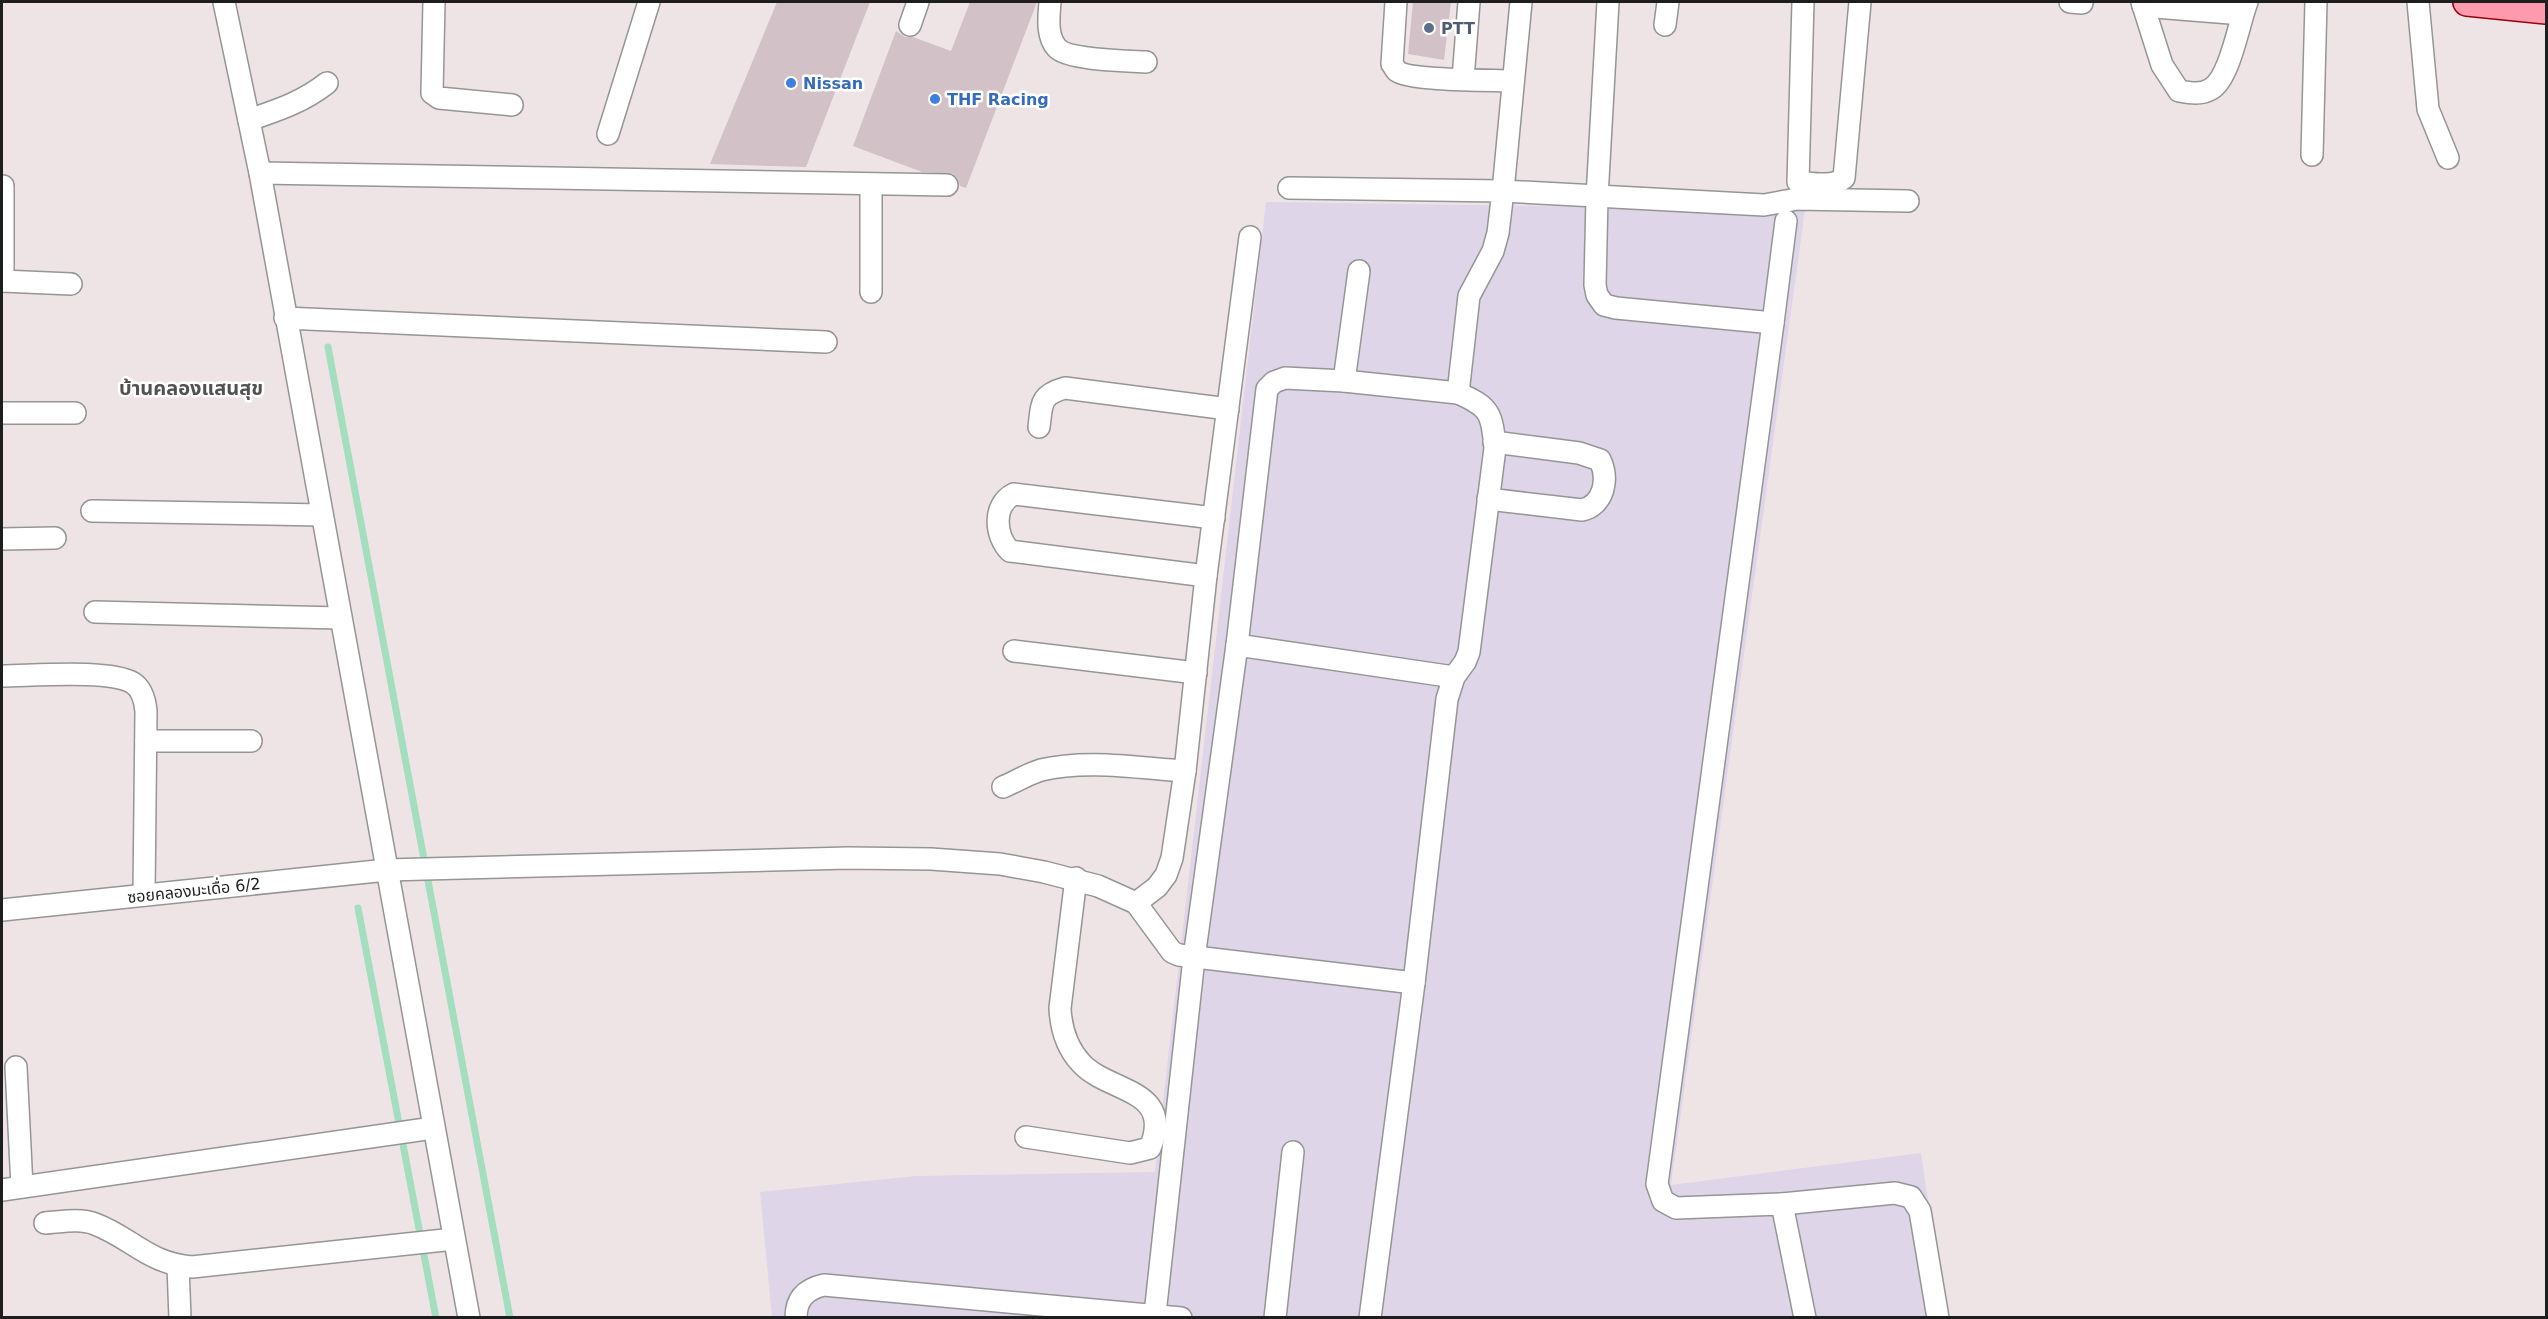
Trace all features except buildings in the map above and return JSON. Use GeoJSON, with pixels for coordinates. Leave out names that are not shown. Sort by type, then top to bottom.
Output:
{"type":"FeatureCollection","features":[{"type":"Feature","properties":{"kind":"main road"},"geometry":{"type":"LineString","coordinates":[[2467,2],[2547,10]]}},
{"type":"Feature","properties":{"kind":"street"},"geometry":{"type":"LineString","coordinates":[[224,2],[260,173],[469,1317]]}},
{"type":"Feature","properties":{"kind":"street"},"geometry":{"type":"LineString","coordinates":[[434,2],[432,93],[439,98],[512,105]]}},
{"type":"Feature","properties":{"kind":"street"},"geometry":{"type":"LineString","coordinates":[[608,134],[649,2]]}},
{"type":"Feature","properties":{"kind":"street"},"geometry":{"type":"LineString","coordinates":[[910,25],[918,2]]}},
{"type":"Feature","properties":{"kind":"street"},"geometry":{"type":"LineString","coordinates":[[1050,2],[1051,35],[1058,49],[1070,55],[1146,62]]}},
{"type":"Feature","properties":{"kind":"street"},"geometry":{"type":"LineString","coordinates":[[1396,2],[1392,64],[1397,71],[1408,75],[1463,80],[1513,81]]}},
{"type":"Feature","properties":{"kind":"street"},"geometry":{"type":"LineString","coordinates":[[1463,80],[1469,2]]}},
{"type":"Feature","properties":{"kind":"street"},"geometry":{"type":"LineString","coordinates":[[1458,393],[1469,296],[1493,251],[1498,233],[1521,2]]}},
{"type":"Feature","properties":{"kind":"street"},"geometry":{"type":"LineString","coordinates":[[1608,2],[1597,197],[1595,285],[1597,295],[1604,305],[1773,323]]}},
{"type":"Feature","properties":{"kind":"street"},"geometry":{"type":"LineString","coordinates":[[1665,25],[1668,2]]}},
{"type":"Feature","properties":{"kind":"street"},"geometry":{"type":"LineString","coordinates":[[1797,190],[1803,2]]}},
{"type":"Feature","properties":{"kind":"street"},"geometry":{"type":"LineString","coordinates":[[1289,188],[1503,191],[1764,205],[1797,190],[1830,184],[1844,178],[1860,2]]}},
{"type":"Feature","properties":{"kind":"street"},"geometry":{"type":"LineString","coordinates":[[2312,155],[2316,2]]}},
{"type":"Feature","properties":{"kind":"street"},"geometry":{"type":"LineString","coordinates":[[2418,2],[2427,109],[2448,159]]}},
{"type":"Feature","properties":{"kind":"street"},"geometry":{"type":"LineString","coordinates":[[2142,4],[2244,8],[2225,72],[2212,88],[2194,94],[2179,91],[2162,64],[2142,4]]}},
{"type":"Feature","properties":{"kind":"street"},"geometry":{"type":"LineString","coordinates":[[249,120],[292,106],[311,96],[327,83]]}},
{"type":"Feature","properties":{"kind":"street"},"geometry":{"type":"LineString","coordinates":[[260,173],[947,185]]}},
{"type":"Feature","properties":{"kind":"street"},"geometry":{"type":"LineString","coordinates":[[871,185],[871,292]]}},
{"type":"Feature","properties":{"kind":"street"},"geometry":{"type":"LineString","coordinates":[[3,186],[2,281],[71,284]]}},
{"type":"Feature","properties":{"kind":"street"},"geometry":{"type":"LineString","coordinates":[[1797,190],[1908,201]]}},
{"type":"Feature","properties":{"kind":"street"},"geometry":{"type":"LineString","coordinates":[[1786,221],[1657,1184],[1662,1201],[1676,1208],[1782,1204],[1895,1193],[1911,1197],[1920,1211],[1938,1317]]}},
{"type":"Feature","properties":{"kind":"street"},"geometry":{"type":"LineString","coordinates":[[1250,237],[1206,576],[1185,771],[1172,858],[1166,875],[1157,887],[1136,903],[1172,952],[1194,958],[1414,983]]}},
{"type":"Feature","properties":{"kind":"street"},"geometry":{"type":"LineString","coordinates":[[1344,381],[1359,271]]}},
{"type":"Feature","properties":{"kind":"street"},"geometry":{"type":"LineString","coordinates":[[285,318],[826,342]]}},
{"type":"Feature","properties":{"kind":"street"},"geometry":{"type":"LineString","coordinates":[[1155,1314],[1194,958],[1237,645],[1267,389],[1274,382],[1286,378],[1344,381],[1458,393],[1484,406],[1490,416],[1494,442],[1469,652],[1466,662],[1454,677],[1447,699],[1414,983],[1371,1317]]}},
{"type":"Feature","properties":{"kind":"street"},"geometry":{"type":"LineString","coordinates":[[1038,427],[1042,401],[1050,392],[1065,388],[1228,409]]}},
{"type":"Feature","properties":{"kind":"street"},"geometry":{"type":"LineString","coordinates":[[2,413],[75,413]]}},
{"type":"Feature","properties":{"kind":"street"},"geometry":{"type":"LineString","coordinates":[[1488,499],[1582,510],[1592,508],[1599,502],[1603,492],[1604,467],[1600,460],[1579,453],[1494,442]]}},
{"type":"Feature","properties":{"kind":"street"},"geometry":{"type":"LineString","coordinates":[[1206,576],[1010,551],[1001,542],[998,529],[1000,508],[1002,502],[1014,494],[1214,518]]}},
{"type":"Feature","properties":{"kind":"street"},"geometry":{"type":"LineString","coordinates":[[92,511],[322,515]]}},
{"type":"Feature","properties":{"kind":"street"},"geometry":{"type":"LineString","coordinates":[[2,539],[55,538]]}},
{"type":"Feature","properties":{"kind":"street"},"geometry":{"type":"LineString","coordinates":[[95,612],[340,618]]}},
{"type":"Feature","properties":{"kind":"street"},"geometry":{"type":"LineString","coordinates":[[1237,645],[1454,677]]}},
{"type":"Feature","properties":{"kind":"street"},"geometry":{"type":"LineString","coordinates":[[1014,651],[1196,673]]}},
{"type":"Feature","properties":{"kind":"street"},"geometry":{"type":"LineString","coordinates":[[2,676],[111,676],[134,683],[144,698],[146,741],[144,895]]}},
{"type":"Feature","properties":{"kind":"street"},"geometry":{"type":"LineString","coordinates":[[146,741],[251,741]]}},
{"type":"Feature","properties":{"kind":"street"},"geometry":{"type":"LineString","coordinates":[[1003,787],[1040,771],[1068,767],[1110,765],[1185,771]]}},
{"type":"Feature","properties":{"kind":"street","name":"ซอยคลองมะเดื่อ 6/2"},"geometry":{"type":"LineString","coordinates":[[2,910],[387,870],[879,858],[1000,864],[1076,878],[1136,903]]}},
{"type":"Feature","properties":{"kind":"street"},"geometry":{"type":"LineString","coordinates":[[1026,1137],[1130,1153],[1150,1148],[1154,1137],[1155,1119],[1149,1105],[1140,1095],[1082,1066],[1069,1048],[1061,1023],[1060,1008],[1076,878]]}},
{"type":"Feature","properties":{"kind":"street"},"geometry":{"type":"LineString","coordinates":[[16,1067],[12,1188],[433,1128]]}},
{"type":"Feature","properties":{"kind":"street"},"geometry":{"type":"LineString","coordinates":[[1275,1317],[1293,1152]]}},
{"type":"Feature","properties":{"kind":"street"},"geometry":{"type":"LineString","coordinates":[[1782,1204],[1805,1317]]}},
{"type":"Feature","properties":{"kind":"street"},"geometry":{"type":"LineString","coordinates":[[45,1223],[79,1221],[95,1224],[167,1264],[192,1267],[454,1239]]}},
{"type":"Feature","properties":{"kind":"street"},"geometry":{"type":"LineString","coordinates":[[178,1266],[180,1317]]}},
{"type":"Feature","properties":{"kind":"street"},"geometry":{"type":"LineString","coordinates":[[796,1317],[796,1306],[801,1297],[813,1287],[824,1285],[1180,1317]]}},
{"type":"Feature","properties":{"kind":"shaded area"},"geometry":{"type":"Polygon","coordinates":[[[1266,202],[1805,210],[1671,1185],[1921,1153],[1945,1317],[772,1317],[760,1192],[916,1176],[1155,1172],[1266,202]]]}},
{"type":"Feature","properties":{"kind":"waterway"},"geometry":{"type":"LineString","coordinates":[[328,347],[510,1318]]}},
{"type":"Feature","properties":{"kind":"waterway"},"geometry":{"type":"LineString","coordinates":[[358,908],[436,1318]]}},
{"type":"Feature","properties":{"kind":"place","name":"PTT"},"geometry":{"type":"Point","coordinates":[1429,28]}},
{"type":"Feature","properties":{"kind":"place","name":"Nissan"},"geometry":{"type":"Point","coordinates":[791,83]}},
{"type":"Feature","properties":{"kind":"place","name":"THF Racing"},"geometry":{"type":"Point","coordinates":[935,99]}},
{"type":"Feature","properties":{"kind":"district","name":"บ้านคลองแสนสุข"},"geometry":{"type":"Point","coordinates":[191,388]}}]}
